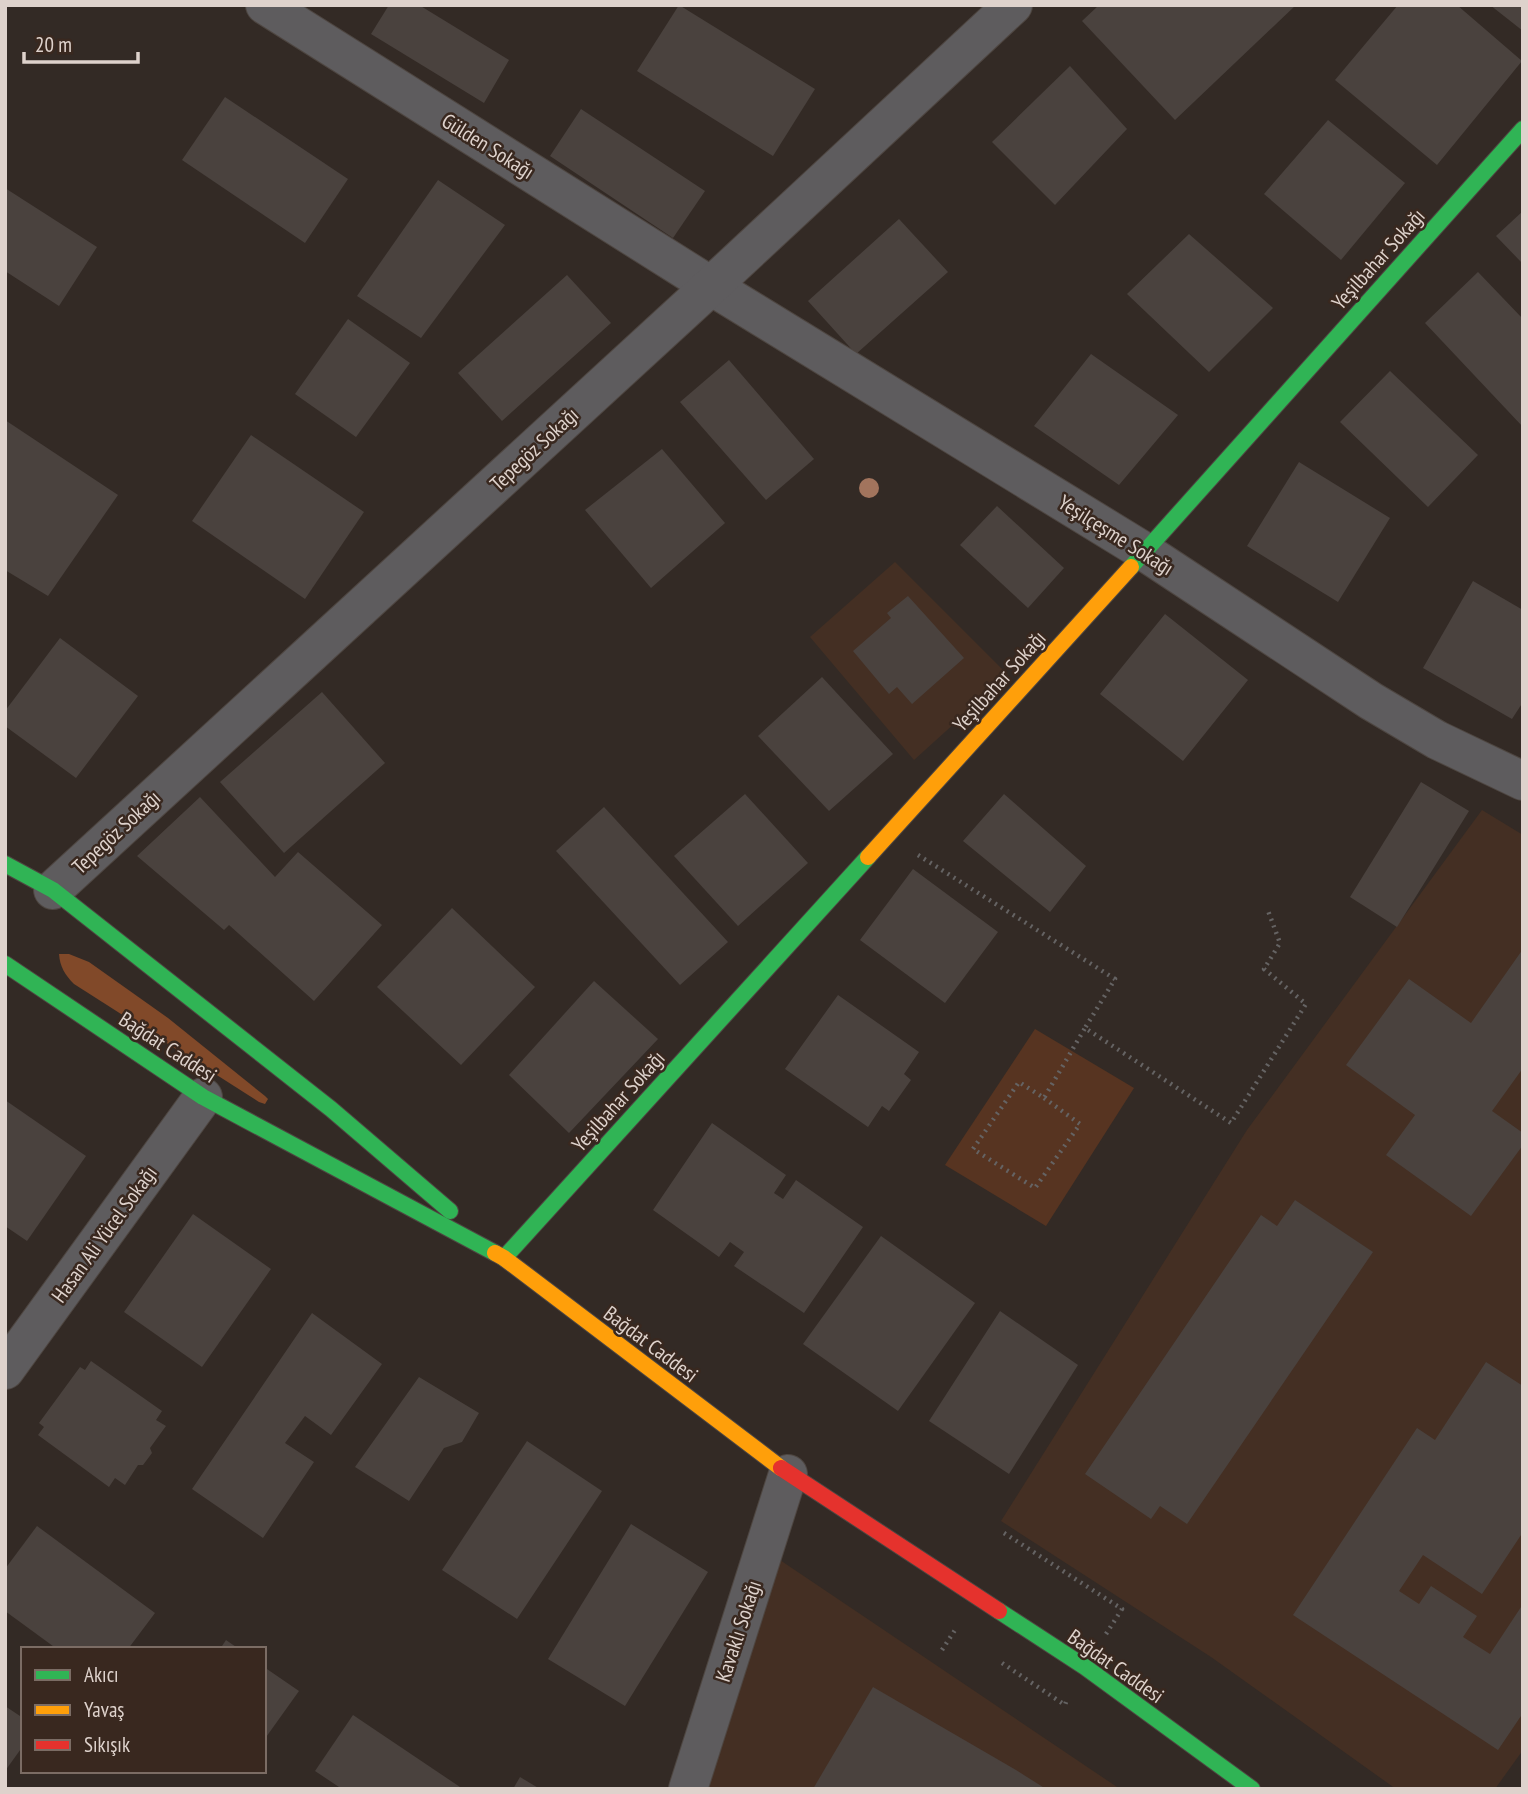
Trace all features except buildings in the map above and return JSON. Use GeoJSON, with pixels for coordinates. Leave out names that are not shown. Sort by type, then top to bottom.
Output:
{"type":"FeatureCollection","features":[{"type":"Feature","properties":{"kind":"main road","name":"Yeşilbahar Sokağı"},"geometry":{"type":"LineString","coordinates":[[505,1258],[1523,130]]}},
{"type":"Feature","properties":{"kind":"main road"},"geometry":{"type":"LineString","coordinates":[[5,864],[53,890],[331,1109],[505,1258]]}},
{"type":"Feature","properties":{"kind":"main road","name":"Bağdat Caddesi"},"geometry":{"type":"LineString","coordinates":[[5,964],[203,1097],[505,1258],[788,1474],[1085,1667],[1252,1789]]}},
{"type":"Feature","properties":{"kind":"street","name":"Gülden Sokağı"},"geometry":{"type":"LineString","coordinates":[[265,5],[710,286]]}},
{"type":"Feature","properties":{"kind":"street","name":"Tepegöz Sokağı"},"geometry":{"type":"LineString","coordinates":[[53,890],[1013,5]]}},
{"type":"Feature","properties":{"kind":"street","name":"Yeşilçeşme Sokağı"},"geometry":{"type":"LineString","coordinates":[[710,286],[1144,552],[1392,714],[1437,740],[1523,781]]}},
{"type":"Feature","properties":{"kind":"street","name":"Hasan Ali Yücel Sokağı"},"geometry":{"type":"LineString","coordinates":[[5,1370],[203,1097]]}},
{"type":"Feature","properties":{"kind":"street","name":"Kavaklı Sokağı"},"geometry":{"type":"LineString","coordinates":[[688,1789],[788,1474]]}},
{"type":"Feature","properties":{"kind":"path"},"geometry":{"type":"LineString","coordinates":[[887,836],[1115,979],[1044,1098]]}},
{"type":"Feature","properties":{"kind":"path"},"geometry":{"type":"LineString","coordinates":[[1085,1028],[1231,1123],[1306,1004],[1264,969],[1280,943],[1267,908]]}},
{"type":"Feature","properties":{"kind":"path"},"geometry":{"type":"LineString","coordinates":[[1019,1082],[1044,1098],[1080,1124],[1035,1188],[973,1149],[1019,1082]]}},
{"type":"Feature","properties":{"kind":"path"},"geometry":{"type":"LineString","coordinates":[[1004,1533],[1122,1609]]}},
{"type":"Feature","properties":{"kind":"path"},"geometry":{"type":"LineString","coordinates":[[942,1650],[955,1630]]}},
{"type":"Feature","properties":{"kind":"path"},"geometry":{"type":"LineString","coordinates":[[1014,1671],[1065,1705]]}},
{"type":"Feature","properties":{"kind":"shaded area"},"geometry":{"type":"Polygon","coordinates":[[[895,562],[1008,675],[914,760],[810,637],[895,562]]]}},
{"type":"Feature","properties":{"kind":"shaded area"},"geometry":{"type":"Polygon","coordinates":[[[1482,810],[1523,835],[1523,1750],[1495,1789],[1396,1789],[1211,1657],[1001,1521],[1247,1130],[1482,810]]]}},
{"type":"Feature","properties":{"kind":"shaded area"},"geometry":{"type":"Polygon","coordinates":[[[59,954],[69,954],[89,962],[168,1018],[265,1096],[268,1099],[265,1104],[74,984],[60,963],[59,954]]]}},
{"type":"Feature","properties":{"kind":"shaded area"},"geometry":{"type":"Polygon","coordinates":[[[1035,1029],[1134,1088],[1046,1226],[945,1165],[1035,1029]]]}},
{"type":"Feature","properties":{"kind":"shaded area"},"geometry":{"type":"Polygon","coordinates":[[[774,1556],[1120,1789],[703,1789],[774,1556]]]}},
{"type":"Feature","properties":{"kind":"traffic: fast"},"geometry":{"type":"LineString","coordinates":[[1131,567],[1523,129]]}},
{"type":"Feature","properties":{"kind":"traffic: fast"},"geometry":{"type":"LineString","coordinates":[[504,1258],[868,857]]}},
{"type":"Feature","properties":{"kind":"traffic: fast"},"geometry":{"type":"LineString","coordinates":[[5,864],[53,890],[331,1109],[450,1211]]}},
{"type":"Feature","properties":{"kind":"traffic: fast"},"geometry":{"type":"LineString","coordinates":[[5,964],[203,1097],[495,1253]]}},
{"type":"Feature","properties":{"kind":"traffic: fast"},"geometry":{"type":"LineString","coordinates":[[999,1611],[1085,1667],[1252,1789]]}},
{"type":"Feature","properties":{"kind":"traffic: slow"},"geometry":{"type":"LineString","coordinates":[[868,857],[1131,567]]}},
{"type":"Feature","properties":{"kind":"traffic: slow"},"geometry":{"type":"LineString","coordinates":[[495,1253],[781,1468]]}},
{"type":"Feature","properties":{"kind":"traffic: jam"},"geometry":{"type":"LineString","coordinates":[[781,1468],[999,1611]]}}]}
